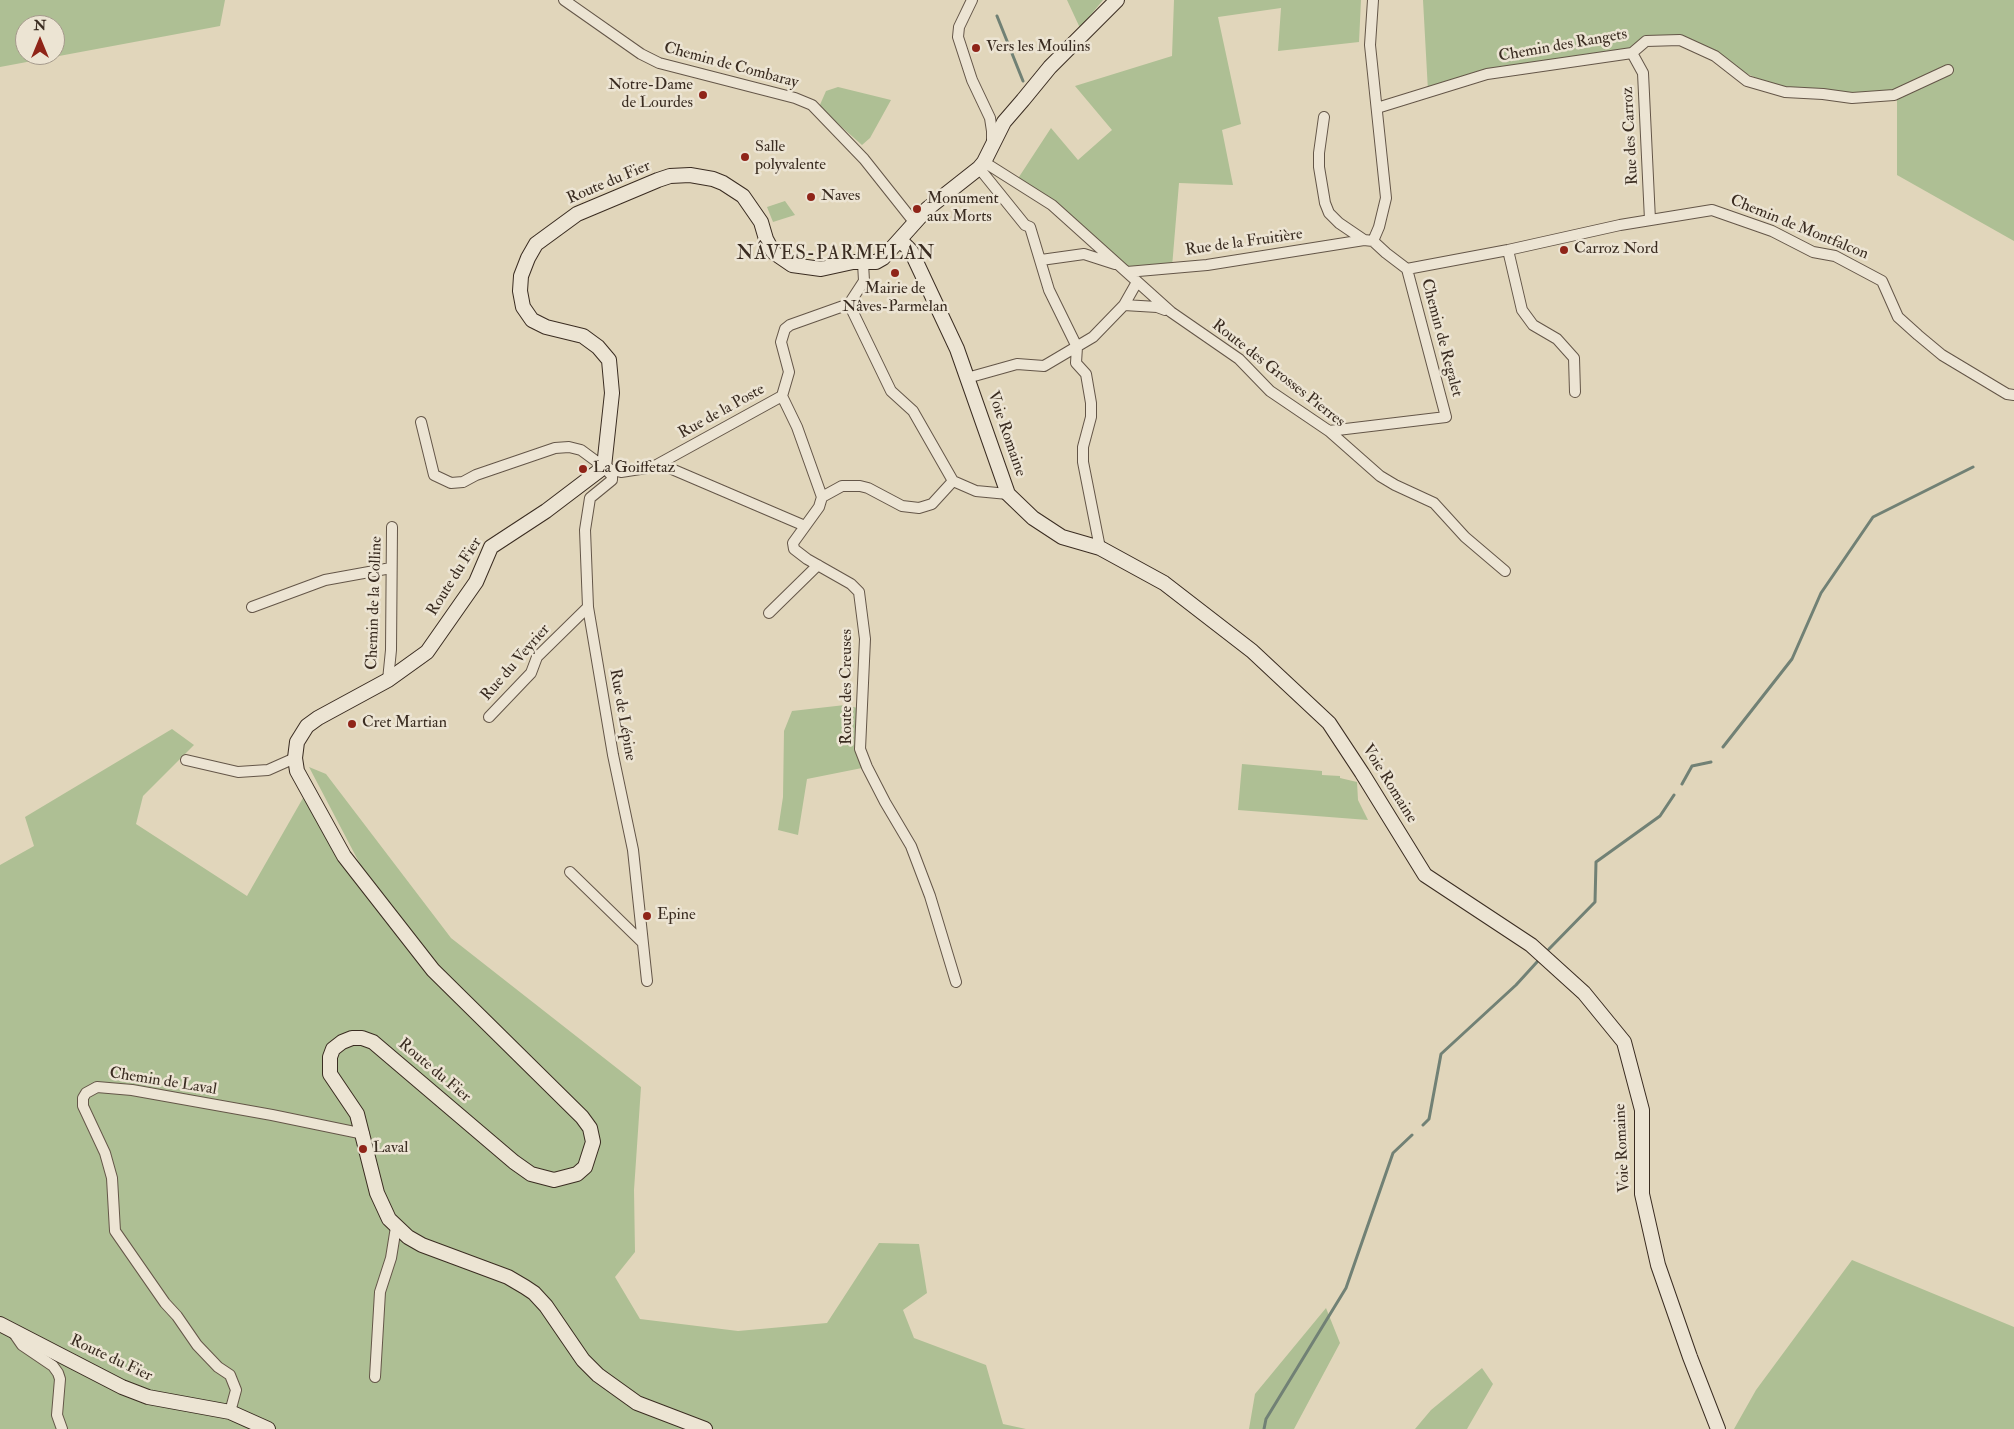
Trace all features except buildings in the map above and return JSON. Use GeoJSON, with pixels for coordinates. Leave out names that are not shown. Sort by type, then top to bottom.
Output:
{"type":"FeatureCollection","features":[{"type":"Feature","properties":{"kind":"main road"},"geometry":{"type":"LineString","coordinates":[[982,165],[1004,122],[1050,67],[1117,0]]}},
{"type":"Feature","properties":{"kind":"main road","name":"Route du Fier"},"geometry":{"type":"LineString","coordinates":[[705,1429],[637,1403],[598,1375],[583,1360],[546,1306],[534,1293],[491,1270],[422,1245],[396,1227],[386,1212],[377,1193],[364,1134],[357,1114],[330,1074],[330,1057],[333,1049],[342,1042],[352,1038],[362,1038],[373,1042],[514,1162],[531,1174],[554,1180],[577,1174],[585,1167],[593,1142],[590,1128],[582,1117],[433,970],[344,856],[297,771],[295,758],[297,742],[307,726],[318,718],[388,680],[427,652],[476,582],[491,547],[546,511],[604,467],[612,392],[610,360],[598,347],[583,336],[546,327],[532,320],[523,307],[520,291],[521,276],[536,244],[577,214],[622,194],[670,176],[698,175],[723,183],[743,196],[761,222],[766,239],[774,252],[787,262],[808,268],[821,269],[853,262],[876,262],[883,258],[927,209],[982,165]]}},
{"type":"Feature","properties":{"kind":"main road","name":"Voie Romaine"},"geometry":{"type":"LineString","coordinates":[[900,240],[911,251],[957,349],[1008,494],[1033,518],[1062,537],[1100,548],[1164,583],[1252,651],[1329,723],[1362,772],[1425,875],[1531,944],[1584,993],[1624,1042],[1642,1110],[1642,1194],[1658,1264],[1690,1357],[1718,1429]]}},
{"type":"Feature","properties":{"kind":"main road","name":"Route du Fier"},"geometry":{"type":"LineString","coordinates":[[0,1324],[130,1390],[148,1397],[230,1412],[268,1429]]}},
{"type":"Feature","properties":{"kind":"street","name":"Chemin de Combaray"},"geometry":{"type":"LineString","coordinates":[[564,0],[641,54],[659,63],[795,98],[812,105],[864,159],[914,222]]}},
{"type":"Feature","properties":{"kind":"street"},"geometry":{"type":"LineString","coordinates":[[972,0],[959,27],[958,36],[972,80],[990,118],[992,131],[991,148]]}},
{"type":"Feature","properties":{"kind":"street"},"geometry":{"type":"LineString","coordinates":[[1369,241],[1379,228],[1386,198],[1370,45],[1373,0]]}},
{"type":"Feature","properties":{"kind":"street","name":"Chemin des Rangets"},"geometry":{"type":"LineString","coordinates":[[1376,108],[1487,74],[1632,52],[1646,41],[1680,40],[1715,56],[1748,81],[1785,92],[1852,98],[1894,95],[1948,70]]}},
{"type":"Feature","properties":{"kind":"street","name":"Rue des Carroz"},"geometry":{"type":"LineString","coordinates":[[1632,52],[1643,73],[1650,220]]}},
{"type":"Feature","properties":{"kind":"street"},"geometry":{"type":"LineString","coordinates":[[1324,117],[1319,153],[1321,182],[1329,213],[1407,268]]}},
{"type":"Feature","properties":{"kind":"street"},"geometry":{"type":"LineString","coordinates":[[982,165],[1025,225],[1030,227],[1056,307],[1077,347],[1076,363],[1086,374],[1091,403],[1091,417],[1083,447],[1082,462],[1100,548]]}},
{"type":"Feature","properties":{"kind":"street","name":"Route des Grosses Pierres"},"geometry":{"type":"LineString","coordinates":[[982,165],[1052,204],[1170,312],[1239,359],[1270,391],[1329,431],[1380,476],[1434,503],[1465,537],[1506,571]]}},
{"type":"Feature","properties":{"kind":"street","name":"Chemin de Montfalcon"},"geometry":{"type":"LineString","coordinates":[[1407,268],[1508,250],[1620,225],[1712,210],[1772,231],[1813,252],[1835,256],[1882,281],[1898,317],[1942,355],[2007,394],[2014,395]]}},
{"type":"Feature","properties":{"kind":"street","name":"Rue de la Fruitière"},"geometry":{"type":"LineString","coordinates":[[1127,272],[1207,265],[1369,241]]}},
{"type":"Feature","properties":{"kind":"street"},"geometry":{"type":"LineString","coordinates":[[1508,250],[1522,310],[1533,325],[1557,339],[1574,358],[1575,392]]}},
{"type":"Feature","properties":{"kind":"street"},"geometry":{"type":"LineString","coordinates":[[1041,260],[1084,254],[1118,266]]}},
{"type":"Feature","properties":{"kind":"street"},"geometry":{"type":"LineString","coordinates":[[863,262],[864,281],[848,304],[891,391],[913,411],[953,481],[976,491],[1008,494]]}},
{"type":"Feature","properties":{"kind":"street","name":"Chemin de Regalet"},"geometry":{"type":"LineString","coordinates":[[1329,431],[1446,417],[1407,268]]}},
{"type":"Feature","properties":{"kind":"street"},"geometry":{"type":"LineString","coordinates":[[967,378],[1017,364],[1044,366],[1093,338],[1124,305],[1137,282]]}},
{"type":"Feature","properties":{"kind":"street","name":"Rue de la Poste"},"geometry":{"type":"LineString","coordinates":[[604,467],[621,472],[653,467],[782,396],[789,372],[781,342],[785,330],[790,325],[848,304]]}},
{"type":"Feature","properties":{"kind":"street"},"geometry":{"type":"LineString","coordinates":[[1124,305],[1157,306],[1170,312]]}},
{"type":"Feature","properties":{"kind":"street"},"geometry":{"type":"LineString","coordinates":[[782,396],[797,427],[822,497],[842,486],[860,486],[868,488],[902,506],[919,508],[932,504],[953,481]]}},
{"type":"Feature","properties":{"kind":"street"},"geometry":{"type":"LineString","coordinates":[[421,422],[434,475],[451,483],[463,482],[476,474],[555,448],[569,447],[581,450],[604,467]]}},
{"type":"Feature","properties":{"kind":"street"},"geometry":{"type":"LineString","coordinates":[[660,464],[805,526]]}},
{"type":"Feature","properties":{"kind":"street","name":"Rue de Lépine"},"geometry":{"type":"LineString","coordinates":[[604,467],[610,472],[612,480],[590,498],[585,530],[588,608],[613,755],[633,850],[647,981]]}},
{"type":"Feature","properties":{"kind":"street","name":"Route des Creuses"},"geometry":{"type":"LineString","coordinates":[[822,497],[822,504],[793,543],[793,546],[794,549],[818,565],[851,584],[859,592],[865,639],[860,748],[867,767],[885,802],[911,846],[930,896],[956,982]]}},
{"type":"Feature","properties":{"kind":"street","name":"Chemin de la Colline"},"geometry":{"type":"LineString","coordinates":[[388,680],[391,650],[392,528]]}},
{"type":"Feature","properties":{"kind":"street"},"geometry":{"type":"LineString","coordinates":[[769,613],[818,565]]}},
{"type":"Feature","properties":{"kind":"street"},"geometry":{"type":"LineString","coordinates":[[252,607],[324,580],[391,568]]}},
{"type":"Feature","properties":{"kind":"street","name":"Rue du Veyrier"},"geometry":{"type":"LineString","coordinates":[[489,717],[532,673],[537,657],[588,608]]}},
{"type":"Feature","properties":{"kind":"street"},"geometry":{"type":"LineString","coordinates":[[186,760],[238,772],[268,770],[295,758]]}},
{"type":"Feature","properties":{"kind":"street"},"geometry":{"type":"LineString","coordinates":[[570,872],[642,942]]}},
{"type":"Feature","properties":{"kind":"street","name":"Chemin de Laval"},"geometry":{"type":"LineString","coordinates":[[230,1412],[236,1390],[230,1375],[218,1367],[197,1345],[165,1304],[115,1231],[112,1178],[105,1153],[83,1106],[83,1098],[86,1093],[97,1087],[132,1090],[272,1115],[364,1134]]}},
{"type":"Feature","properties":{"kind":"street"},"geometry":{"type":"LineString","coordinates":[[375,1377],[380,1292],[391,1258],[396,1227]]}},
{"type":"Feature","properties":{"kind":"street"},"geometry":{"type":"LineString","coordinates":[[13,1331],[22,1345],[53,1366],[58,1373],[60,1379],[57,1415],[62,1429]]}},
{"type":"Feature","properties":{"kind":"green space"},"geometry":{"type":"Polygon","coordinates":[[[0,0],[225,0],[220,26],[65,55],[65,15],[15,15],[15,64],[0,67],[0,0]]]}},
{"type":"Feature","properties":{"kind":"green space"},"geometry":{"type":"Polygon","coordinates":[[[1067,0],[1103,0],[1080,28],[1067,0]]]}},
{"type":"Feature","properties":{"kind":"green space"},"geometry":{"type":"Polygon","coordinates":[[[1174,0],[1361,0],[1359,42],[1278,51],[1281,8],[1218,17],[1241,124],[1222,130],[1233,185],[1179,183],[1172,267],[1127,267],[1017,180],[1051,128],[1078,160],[1112,130],[1075,86],[1172,56],[1174,0]]]}},
{"type":"Feature","properties":{"kind":"green space"},"geometry":{"type":"Polygon","coordinates":[[[1423,0],[2014,0],[2014,241],[1897,175],[1897,95],[1791,94],[1676,41],[1509,70],[1428,91],[1423,0]]]}},
{"type":"Feature","properties":{"kind":"green space"},"geometry":{"type":"Polygon","coordinates":[[[838,87],[891,100],[870,138],[862,145],[819,107],[826,91],[838,87]]]}},
{"type":"Feature","properties":{"kind":"green space"},"geometry":{"type":"Polygon","coordinates":[[[785,201],[795,215],[773,222],[767,207],[785,201]]]}},
{"type":"Feature","properties":{"kind":"green space"},"geometry":{"type":"Polygon","coordinates":[[[845,705],[862,709],[860,749],[867,767],[807,779],[798,835],[778,830],[783,797],[784,731],[792,711],[845,705]]]}},
{"type":"Feature","properties":{"kind":"green space"},"geometry":{"type":"Polygon","coordinates":[[[172,729],[194,745],[143,796],[136,824],[247,896],[303,798],[354,875],[361,866],[309,767],[326,774],[451,938],[641,1087],[634,1190],[635,1252],[615,1277],[640,1319],[738,1331],[827,1323],[879,1243],[919,1244],[927,1293],[903,1310],[914,1338],[986,1365],[1003,1424],[1026,1429],[0,1429],[0,865],[34,846],[25,817],[172,729]]]}},
{"type":"Feature","properties":{"kind":"green space"},"geometry":{"type":"Polygon","coordinates":[[[1242,764],[1322,771],[1322,775],[1340,776],[1340,778],[1357,782],[1358,800],[1368,820],[1238,810],[1242,764]]]}},
{"type":"Feature","properties":{"kind":"green space"},"geometry":{"type":"Polygon","coordinates":[[[1852,1260],[2014,1327],[2014,1429],[1734,1429],[1756,1390],[1852,1260]]]}},
{"type":"Feature","properties":{"kind":"green space"},"geometry":{"type":"Polygon","coordinates":[[[1326,1308],[1340,1343],[1294,1429],[1249,1429],[1255,1394],[1326,1308]]]}},
{"type":"Feature","properties":{"kind":"green space"},"geometry":{"type":"Polygon","coordinates":[[[1482,1368],[1493,1384],[1467,1429],[1415,1429],[1431,1410],[1482,1368]]]}},
{"type":"Feature","properties":{"kind":"waterway"},"geometry":{"type":"LineString","coordinates":[[997,16],[1023,81]]}},
{"type":"Feature","properties":{"kind":"waterway"},"geometry":{"type":"LineString","coordinates":[[1723,747],[1792,659],[1821,593],[1873,517],[1973,467]]}},
{"type":"Feature","properties":{"kind":"waterway"},"geometry":{"type":"LineString","coordinates":[[1682,784],[1692,766],[1711,762]]}},
{"type":"Feature","properties":{"kind":"waterway"},"geometry":{"type":"LineString","coordinates":[[1549,949],[1595,902],[1596,862],[1660,816],[1674,795]]}},
{"type":"Feature","properties":{"kind":"waterway"},"geometry":{"type":"LineString","coordinates":[[1423,1125],[1429,1119],[1441,1054],[1516,985],[1537,962]]}},
{"type":"Feature","properties":{"kind":"waterway"},"geometry":{"type":"LineString","coordinates":[[1264,1429],[1266,1419],[1346,1288],[1393,1153],[1412,1135]]}},
{"type":"Feature","properties":{"kind":"place","name":"Vers les Moulins"},"geometry":{"type":"Point","coordinates":[976,48]}},
{"type":"Feature","properties":{"kind":"place","name":"Notre-Dame de Lourdes"},"geometry":{"type":"Point","coordinates":[703,95]}},
{"type":"Feature","properties":{"kind":"place","name":"Salle polyvalente"},"geometry":{"type":"Point","coordinates":[745,157]}},
{"type":"Feature","properties":{"kind":"place","name":"Naves"},"geometry":{"type":"Point","coordinates":[811,197]}},
{"type":"Feature","properties":{"kind":"place","name":"Monument aux Morts"},"geometry":{"type":"Point","coordinates":[917,209]}},
{"type":"Feature","properties":{"kind":"place","name":"Carroz Nord"},"geometry":{"type":"Point","coordinates":[1564,250]}},
{"type":"Feature","properties":{"kind":"place","name":"Mairie de Nâves-Parmelan"},"geometry":{"type":"Point","coordinates":[895,273]}},
{"type":"Feature","properties":{"kind":"place","name":"La Goiffetaz"},"geometry":{"type":"Point","coordinates":[583,469]}},
{"type":"Feature","properties":{"kind":"place","name":"Cret Martian"},"geometry":{"type":"Point","coordinates":[352,724]}},
{"type":"Feature","properties":{"kind":"place","name":"Epine"},"geometry":{"type":"Point","coordinates":[647,916]}},
{"type":"Feature","properties":{"kind":"place","name":"Laval"},"geometry":{"type":"Point","coordinates":[363,1149]}},
{"type":"Feature","properties":{"kind":"district","name":"NÂVES-PARMELAN"},"geometry":{"type":"Point","coordinates":[836,255]}}]}
